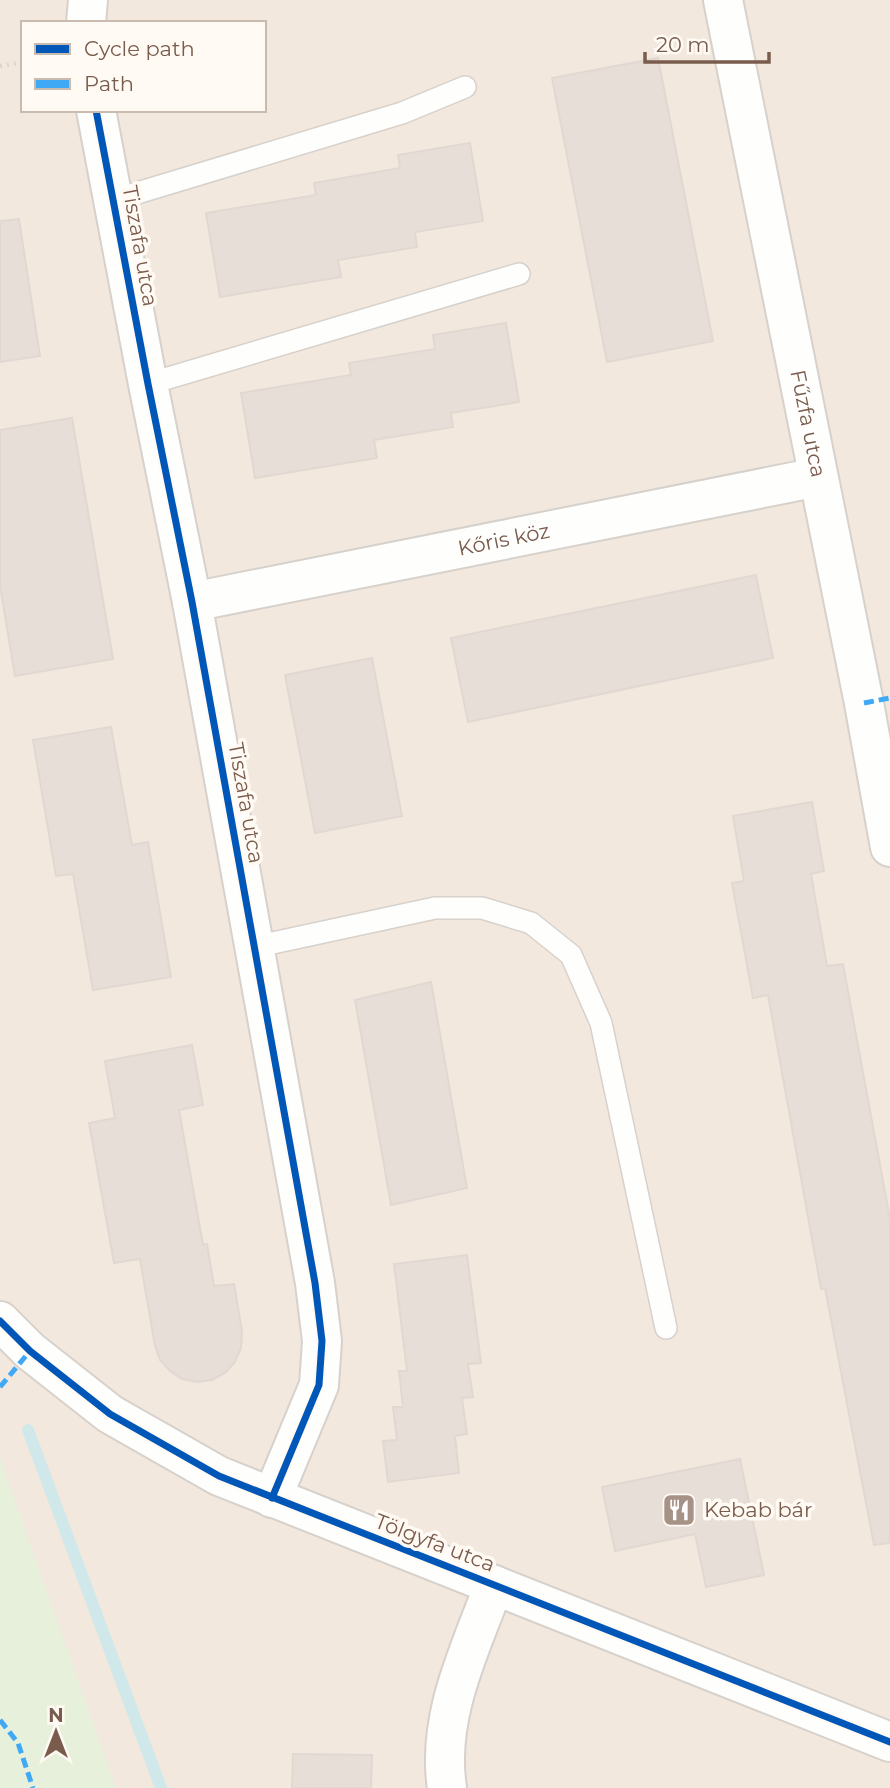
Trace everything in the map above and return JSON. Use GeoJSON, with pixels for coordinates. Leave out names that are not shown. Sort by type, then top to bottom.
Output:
{"type":"FeatureCollection","features":[{"type":"Feature","properties":{"kind":"street"},"geometry":{"type":"LineString","coordinates":[[86,21],[88,0]]}},
{"type":"Feature","properties":{"kind":"street","name":"Fűzfa utca"},"geometry":{"type":"LineString","coordinates":[[723,0],[864,704],[890,847]]}},
{"type":"Feature","properties":{"kind":"street","name":"Tiszafa utca"},"geometry":{"type":"LineString","coordinates":[[96,112],[192,602],[315,1283],[321,1341],[319,1385],[272,1498]]}},
{"type":"Feature","properties":{"kind":"street","name":"Kőris köz"},"geometry":{"type":"LineString","coordinates":[[192,602],[818,477]]}},
{"type":"Feature","properties":{"kind":"street","name":"Tölgyfa utca"},"geometry":{"type":"LineString","coordinates":[[0,1321],[30,1351],[110,1414],[219,1476],[890,1742]]}},
{"type":"Feature","properties":{"kind":"street","name":"Tölgyfa utca"},"geometry":{"type":"LineString","coordinates":[[447,1788],[444,1769],[448,1719],[458,1679],[495,1584]]}},
{"type":"Feature","properties":{"kind":"lane"},"geometry":{"type":"LineString","coordinates":[[114,200],[402,113],[465,88]]}},
{"type":"Feature","properties":{"kind":"lane"},"geometry":{"type":"LineString","coordinates":[[148,384],[519,274]]}},
{"type":"Feature","properties":{"kind":"lane"},"geometry":{"type":"LineString","coordinates":[[254,947],[435,908],[482,908],[531,923],[570,955],[601,1023],[666,1328]]}},
{"type":"Feature","properties":{"kind":"path"},"geometry":{"type":"LineString","coordinates":[[0,66],[21,62]]}},
{"type":"Feature","properties":{"kind":"shaded area"},"geometry":{"type":"Polygon","coordinates":[[[0,0],[890,0],[890,1788],[0,1788],[0,0]]]}},
{"type":"Feature","properties":{"kind":"green space"},"geometry":{"type":"Polygon","coordinates":[[[0,1458],[116,1788],[0,1788],[0,1458]]]}},
{"type":"Feature","properties":{"kind":"building"},"geometry":{"type":"Polygon","coordinates":[[[658,58],[713,341],[607,362],[552,78],[658,58]]]}},
{"type":"Feature","properties":{"kind":"building"},"geometry":{"type":"Polygon","coordinates":[[[470,143],[483,221],[415,232],[417,247],[338,260],[341,277],[220,297],[206,213],[316,195],[314,183],[400,168],[398,155],[470,143]]]}},
{"type":"Feature","properties":{"kind":"building"},"geometry":{"type":"Polygon","coordinates":[[[19,219],[40,356],[0,362],[0,221],[19,219]]]}},
{"type":"Feature","properties":{"kind":"building"},"geometry":{"type":"Polygon","coordinates":[[[506,323],[519,402],[451,413],[453,427],[374,440],[377,458],[255,478],[241,393],[351,375],[349,363],[435,349],[433,335],[506,323]]]}},
{"type":"Feature","properties":{"kind":"building"},"geometry":{"type":"Polygon","coordinates":[[[72,418],[113,659],[15,676],[0,586],[0,430],[72,418]]]}},
{"type":"Feature","properties":{"kind":"building"},"geometry":{"type":"Polygon","coordinates":[[[756,575],[773,658],[468,722],[451,638],[756,575]]]}},
{"type":"Feature","properties":{"kind":"building"},"geometry":{"type":"Polygon","coordinates":[[[372,658],[402,816],[315,833],[285,675],[372,658]]]}},
{"type":"Feature","properties":{"kind":"building"},"geometry":{"type":"Polygon","coordinates":[[[111,727],[132,845],[148,842],[171,977],[93,990],[73,874],[56,876],[33,740],[111,727]]]}},
{"type":"Feature","properties":{"kind":"building"},"geometry":{"type":"Polygon","coordinates":[[[812,802],[824,871],[811,874],[827,966],[843,964],[890,1219],[890,1543],[874,1545],[825,1288],[821,1289],[768,995],[753,998],[732,883],[744,881],[733,816],[812,802]]]}},
{"type":"Feature","properties":{"kind":"building"},"geometry":{"type":"Polygon","coordinates":[[[431,982],[467,1188],[391,1205],[355,1000],[431,982]]]}},
{"type":"Feature","properties":{"kind":"building"},"geometry":{"type":"Polygon","coordinates":[[[192,1045],[203,1105],[179,1110],[203,1245],[207,1244],[214,1286],[234,1284],[242,1331],[241,1348],[235,1362],[225,1373],[212,1380],[197,1382],[182,1379],[160,1360],[155,1346],[140,1259],[114,1263],[89,1123],[115,1118],[105,1061],[192,1045]]]}},
{"type":"Feature","properties":{"kind":"building"},"geometry":{"type":"Polygon","coordinates":[[[467,1255],[481,1363],[468,1364],[473,1397],[462,1398],[467,1434],[455,1436],[459,1473],[388,1482],[383,1441],[397,1440],[393,1407],[403,1407],[399,1371],[407,1371],[394,1264],[467,1255]]]}},
{"type":"Feature","properties":{"kind":"building","name":"Kebab bár"},"geometry":{"type":"Polygon","coordinates":[[[740,1459],[764,1575],[706,1587],[695,1534],[615,1551],[602,1487],[740,1459]]]}},
{"type":"Feature","properties":{"kind":"building"},"geometry":{"type":"Polygon","coordinates":[[[293,1754],[372,1755],[371,1788],[292,1788],[293,1754]]]}},
{"type":"Feature","properties":{"kind":"waterway"},"geometry":{"type":"LineString","coordinates":[[28,1430],[161,1788]]}},
{"type":"Feature","properties":{"kind":"marked path"},"geometry":{"type":"LineString","coordinates":[[864,703],[890,698]]}},
{"type":"Feature","properties":{"kind":"marked path"},"geometry":{"type":"LineString","coordinates":[[0,1387],[30,1351]]}},
{"type":"Feature","properties":{"kind":"marked path"},"geometry":{"type":"LineString","coordinates":[[0,1720],[18,1743],[33,1788]]}},
{"type":"Feature","properties":{"kind":"cycle path"},"geometry":{"type":"LineString","coordinates":[[96,112],[192,602],[315,1283],[322,1341],[319,1385],[272,1498]]}},
{"type":"Feature","properties":{"kind":"cycle path"},"geometry":{"type":"LineString","coordinates":[[0,1321],[30,1351],[110,1414],[219,1476],[890,1742]]}},
{"type":"Feature","properties":{"kind":"place","name":"Kebab bár"},"geometry":{"type":"Point","coordinates":[679,1510]}}]}
